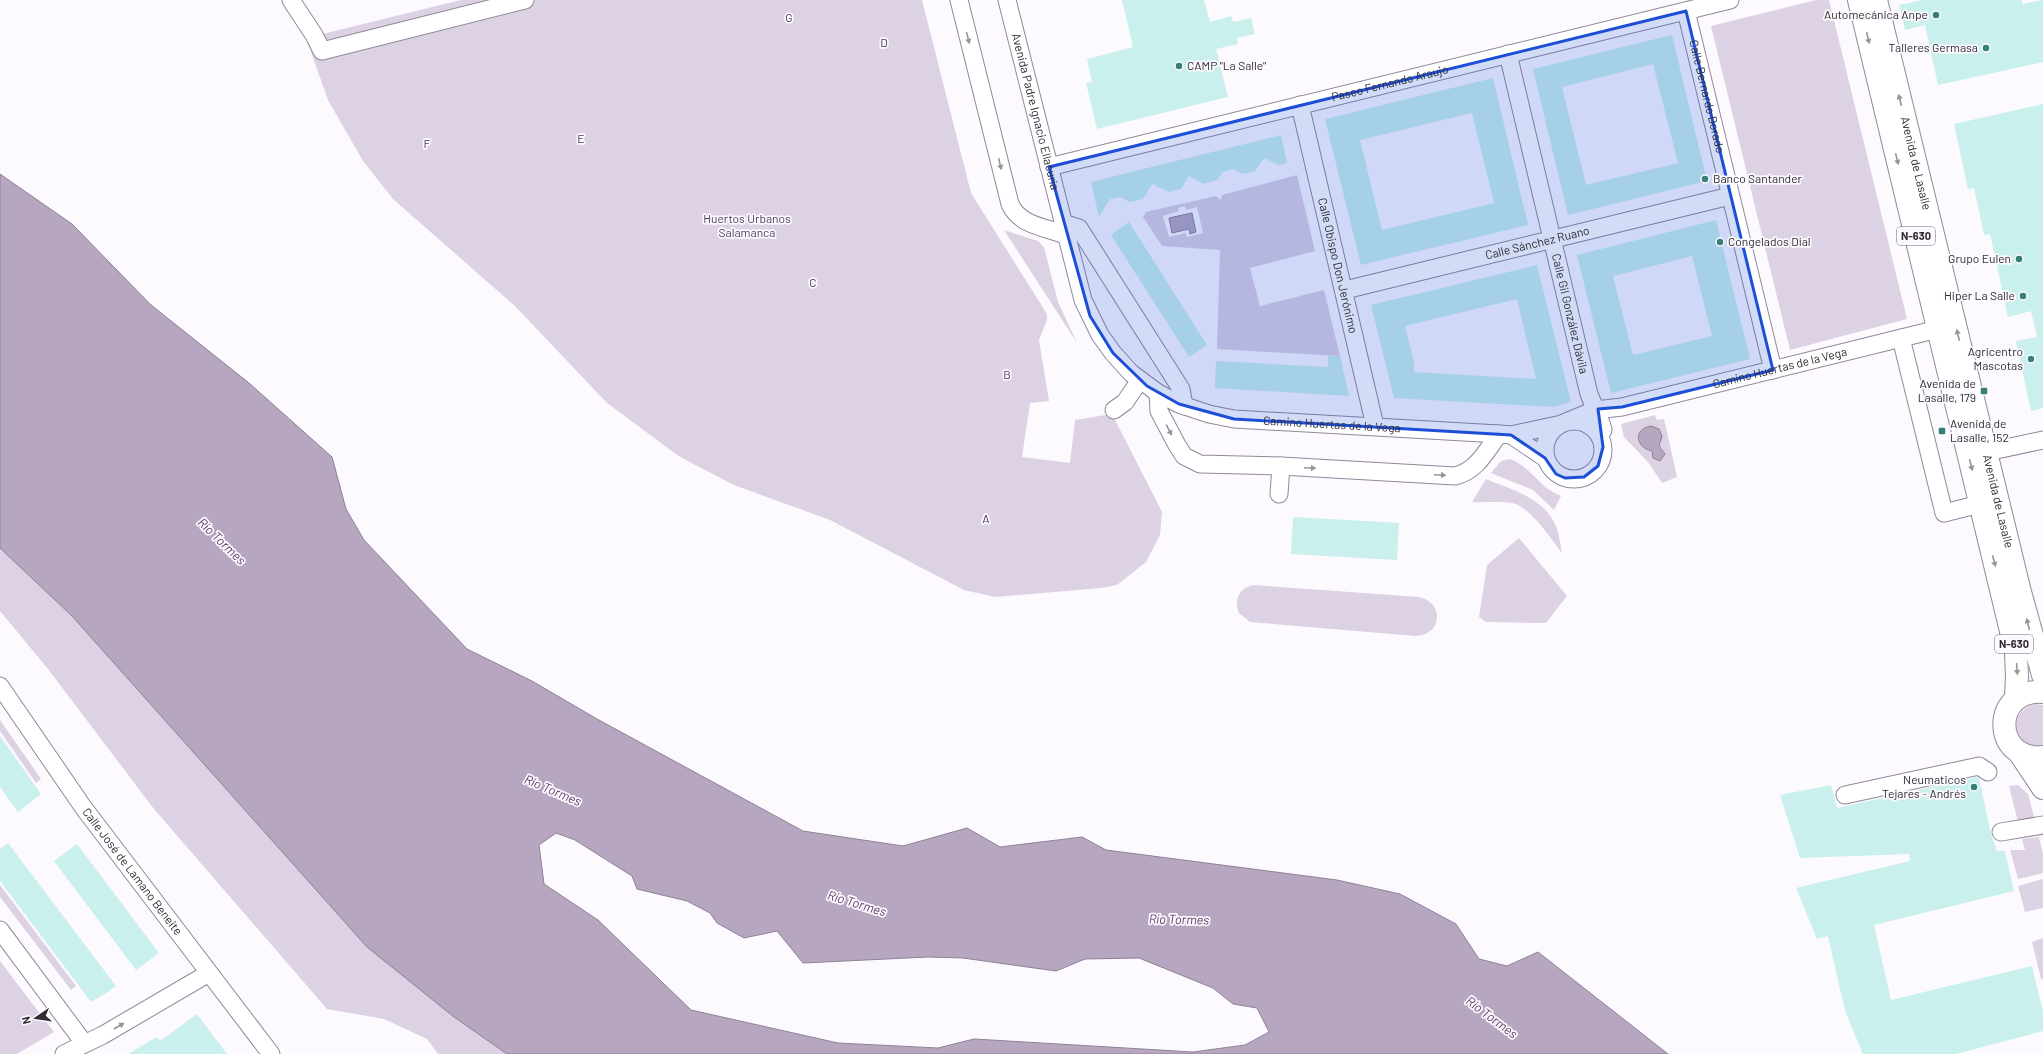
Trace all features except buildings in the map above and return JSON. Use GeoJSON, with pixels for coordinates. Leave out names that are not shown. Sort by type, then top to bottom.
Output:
{"type":"FeatureCollection","features":[{"type":"Feature","properties":{"kind":"highway","name":"Avenida de Lasalle"},"geometry":{"type":"LineString","coordinates":[[1859,0],[2016,652],[2018,676],[2016,699]]}},
{"type":"Feature","properties":{"kind":"highway","name":"Avenida de Lasalle"},"geometry":{"type":"LineString","coordinates":[[1876,0],[2020,592],[2043,675]]}},
{"type":"Feature","properties":{"kind":"highway"},"geometry":{"type":"LineString","coordinates":[[2016,699],[2033,692],[2043,692]]}},
{"type":"Feature","properties":{"kind":"highway","name":"N-630"},"geometry":{"type":"LineString","coordinates":[[2016,699],[2010,706],[2004,722],[2008,740],[2019,752],[2043,788]]}},
{"type":"Feature","properties":{"kind":"highway"},"geometry":{"type":"LineString","coordinates":[[2019,752],[2027,756],[2043,757]]}},
{"type":"Feature","properties":{"kind":"street"},"geometry":{"type":"LineString","coordinates":[[291,0],[314,35],[322,51],[525,0]]}},
{"type":"Feature","properties":{"kind":"street"},"geometry":{"type":"LineString","coordinates":[[959,0],[1010,204],[1014,212],[1025,222],[1064,229],[1079,228],[1181,389],[1184,406]]}},
{"type":"Feature","properties":{"kind":"street","name":"Avenida Padre Ignacio Ellacuría"},"geometry":{"type":"LineString","coordinates":[[1007,0],[1077,280],[1090,316],[1113,353],[1140,380],[1158,393]]}},
{"type":"Feature","properties":{"kind":"street","name":"Paseo Fernando Araujo"},"geometry":{"type":"LineString","coordinates":[[1049,167],[1300,104],[1730,0]]}},
{"type":"Feature","properties":{"kind":"street","name":"Calle Bernardo Dorado"},"geometry":{"type":"LineString","coordinates":[[1686,11],[1773,370]]}},
{"type":"Feature","properties":{"kind":"street","name":"Calle Gil González Dávila"},"geometry":{"type":"LineString","coordinates":[[1508,54],[1589,394],[1595,410],[1599,414],[1602,437]]}},
{"type":"Feature","properties":{"kind":"street","name":"Calle Obispo Don Jerónimo"},"geometry":{"type":"LineString","coordinates":[[1300,104],[1375,426]]}},
{"type":"Feature","properties":{"kind":"street","name":"Calle Sánchez Ruano"},"geometry":{"type":"LineString","coordinates":[[1344,290],[1730,196]]}},
{"type":"Feature","properties":{"kind":"street","name":"Camino Huertas de la Vega"},"geometry":{"type":"LineString","coordinates":[[1158,393],[1184,406],[1234,419],[1375,426],[1505,435],[1563,423],[1595,410],[1622,406],[1938,329]]}},
{"type":"Feature","properties":{"kind":"street","name":"Avenida de Lasalle"},"geometry":{"type":"LineString","coordinates":[[1901,338],[1944,513],[1980,504]]}},
{"type":"Feature","properties":{"kind":"street"},"geometry":{"type":"LineString","coordinates":[[1114,410],[1125,402],[1140,380]]}},
{"type":"Feature","properties":{"kind":"street"},"geometry":{"type":"LineString","coordinates":[[1158,393],[1159,411],[1184,456],[1192,461],[1207,464],[1281,466],[1455,476],[1469,472],[1505,435],[1545,458]]}},
{"type":"Feature","properties":{"kind":"street","name":"Camino Huertas de la Vega"},"geometry":{"type":"LineString","coordinates":[[1602,437],[1608,418],[1622,406]]}},
{"type":"Feature","properties":{"kind":"street"},"geometry":{"type":"LineString","coordinates":[[1582,421],[1588,424],[1602,437],[1602,457],[1598,466],[1592,473],[1584,477],[1574,479],[1565,478],[1556,474],[1545,458],[1544,448],[1546,439],[1563,423],[1582,421]]}},
{"type":"Feature","properties":{"kind":"street"},"geometry":{"type":"LineString","coordinates":[[1987,452],[2043,440]]}},
{"type":"Feature","properties":{"kind":"street"},"geometry":{"type":"LineString","coordinates":[[1279,494],[1281,466]]}},
{"type":"Feature","properties":{"kind":"street","name":"Calle José de Lamano Beneite"},"geometry":{"type":"LineString","coordinates":[[0,686],[79,803],[271,1054]]}},
{"type":"Feature","properties":{"kind":"street"},"geometry":{"type":"LineString","coordinates":[[1845,795],[1979,766],[1988,772]]}},
{"type":"Feature","properties":{"kind":"street"},"geometry":{"type":"LineString","coordinates":[[2001,832],[2043,825]]}},
{"type":"Feature","properties":{"kind":"street"},"geometry":{"type":"LineString","coordinates":[[0,930],[84,1043]]}},
{"type":"Feature","properties":{"kind":"street"},"geometry":{"type":"LineString","coordinates":[[64,1054],[103,1035],[209,973]]}},
{"type":"Feature","properties":{"kind":"highlighted area"},"geometry":{"type":"Polygon","coordinates":[[[1686,11],[1773,370],[1622,407],[1598,409],[1603,447],[1598,466],[1584,477],[1565,478],[1556,474],[1545,458],[1511,435],[1234,419],[1179,404],[1147,386],[1113,353],[1090,316],[1049,167],[1686,11]]]}},
{"type":"Feature","properties":{"kind":"green space","name":"Huertos Urbanos Salamanca"},"geometry":{"type":"Polygon","coordinates":[[[461,0],[922,0],[971,193],[1047,314],[1047,320],[1039,340],[1049,401],[1030,403],[1022,457],[1070,463],[1075,420],[1112,414],[1162,512],[1160,535],[1146,562],[1117,585],[1101,588],[995,597],[964,590],[830,520],[734,485],[680,457],[607,403],[516,307],[393,199],[363,161],[328,100],[306,38],[461,0]]]}},
{"type":"Feature","properties":{"kind":"green space"},"geometry":{"type":"Polygon","coordinates":[[[1816,0],[1829,0],[1907,319],[1790,350],[1711,26],[1816,0]]]}},
{"type":"Feature","properties":{"kind":"green space"},"geometry":{"type":"Polygon","coordinates":[[[1297,175],[1315,251],[1250,268],[1260,306],[1324,290],[1340,356],[1217,349],[1220,250],[1162,246],[1143,217],[1146,212],[1216,196],[1221,200],[1222,195],[1297,175]],[[1185,206],[1178,208],[1179,211],[1163,216],[1169,237],[1186,233],[1187,237],[1203,233],[1197,207],[1186,210],[1185,206]]]}},
{"type":"Feature","properties":{"kind":"green space"},"geometry":{"type":"Polygon","coordinates":[[[1004,230],[1038,241],[1044,247],[1058,302],[1077,343],[1004,230]]]}},
{"type":"Feature","properties":{"kind":"green space"},"geometry":{"type":"Polygon","coordinates":[[[1655,415],[1657,420],[1664,419],[1677,477],[1662,483],[1648,462],[1624,437],[1621,424],[1655,415]]]}},
{"type":"Feature","properties":{"kind":"green space"},"geometry":{"type":"Polygon","coordinates":[[[1510,459],[1524,467],[1546,488],[1561,496],[1554,510],[1533,490],[1491,473],[1501,461],[1510,459]]]}},
{"type":"Feature","properties":{"kind":"green space"},"geometry":{"type":"Polygon","coordinates":[[[1486,479],[1515,490],[1541,506],[1548,513],[1556,526],[1562,553],[1533,516],[1519,505],[1507,502],[1472,502],[1486,479]]]}},
{"type":"Feature","properties":{"kind":"green space"},"geometry":{"type":"Polygon","coordinates":[[[1519,538],[1567,596],[1546,623],[1486,622],[1479,617],[1487,565],[1519,538]]]}},
{"type":"Feature","properties":{"kind":"green space"},"geometry":{"type":"Polygon","coordinates":[[[0,548],[72,616],[454,1017],[507,1054],[438,1054],[427,1039],[384,1019],[327,1009],[154,809],[48,669],[0,611],[0,548]]]}},
{"type":"Feature","properties":{"kind":"green space"},"geometry":{"type":"Polygon","coordinates":[[[1253,585],[1419,597],[1427,600],[1433,605],[1437,618],[1435,625],[1431,630],[1425,634],[1416,636],[1250,622],[1239,613],[1237,599],[1244,589],[1253,585]]]}},
{"type":"Feature","properties":{"kind":"green space"},"geometry":{"type":"Polygon","coordinates":[[[2035,704],[2043,705],[2043,745],[2033,746],[2020,738],[2017,730],[2017,723],[2019,715],[2025,708],[2035,704]]]}},
{"type":"Feature","properties":{"kind":"green space"},"geometry":{"type":"Polygon","coordinates":[[[0,720],[41,779],[36,783],[0,731],[0,720]]]}},
{"type":"Feature","properties":{"kind":"green space"},"geometry":{"type":"Polygon","coordinates":[[[2018,785],[2028,794],[2034,817],[2018,822],[2009,786],[2018,785]]]}},
{"type":"Feature","properties":{"kind":"green space"},"geometry":{"type":"Polygon","coordinates":[[[2039,837],[2043,854],[2043,873],[2018,879],[2010,850],[2025,850],[2022,839],[2039,837]]]}},
{"type":"Feature","properties":{"kind":"green space"},"geometry":{"type":"Polygon","coordinates":[[[2043,879],[2043,908],[2025,912],[2018,886],[2043,879]]]}},
{"type":"Feature","properties":{"kind":"green space"},"geometry":{"type":"Polygon","coordinates":[[[0,885],[76,986],[71,990],[0,897],[0,885]]]}},
{"type":"Feature","properties":{"kind":"green space"},"geometry":{"type":"Polygon","coordinates":[[[2043,938],[2043,978],[2041,979],[2032,942],[2043,938]]]}},
{"type":"Feature","properties":{"kind":"green space"},"geometry":{"type":"Polygon","coordinates":[[[0,961],[54,1032],[17,1054],[0,1054],[0,961]]]}},
{"type":"Feature","properties":{"kind":"water","name":"Río Tormes"},"geometry":{"type":"Polygon","coordinates":[[[0,174],[72,224],[151,305],[249,383],[332,457],[346,509],[364,540],[467,649],[532,681],[597,719],[803,831],[903,846],[967,828],[1000,847],[1082,837],[1106,850],[1337,880],[1400,894],[1456,924],[1479,959],[1507,966],[1538,952],[1668,1054],[507,1054],[454,1017],[367,947],[72,616],[0,548],[0,174]],[[556,833],[539,845],[544,884],[598,920],[691,1010],[838,1043],[938,1048],[974,1039],[1193,1052],[1245,1045],[1269,1032],[1257,1008],[1233,1004],[1213,988],[1139,958],[1085,959],[1056,971],[963,958],[928,957],[803,963],[777,931],[744,938],[717,923],[710,913],[687,901],[637,889],[632,876],[575,840],[556,833]]]}},
{"type":"Feature","properties":{"kind":"water"},"geometry":{"type":"Polygon","coordinates":[[[1192,213],[1196,232],[1190,234],[1189,229],[1172,233],[1169,218],[1192,213]]]}},
{"type":"Feature","properties":{"kind":"water"},"geometry":{"type":"Polygon","coordinates":[[[1651,426],[1659,429],[1662,436],[1659,446],[1665,454],[1660,461],[1653,458],[1652,451],[1646,449],[1639,442],[1638,438],[1641,431],[1651,426]]]}},
{"type":"Feature","properties":{"kind":"place","name":"Automecánica Anpe"},"geometry":{"type":"Point","coordinates":[1936,15]}},
{"type":"Feature","properties":{"kind":"place","name":"Talleres Germasa"},"geometry":{"type":"Point","coordinates":[1986,48]}},
{"type":"Feature","properties":{"kind":"place","name":"CAMP \"La Salle\""},"geometry":{"type":"Point","coordinates":[1179,66]}},
{"type":"Feature","properties":{"kind":"place","name":"Banco Santander"},"geometry":{"type":"Point","coordinates":[1705,179]}},
{"type":"Feature","properties":{"kind":"place","name":"Congelados Dial"},"geometry":{"type":"Point","coordinates":[1720,242]}},
{"type":"Feature","properties":{"kind":"place","name":"Grupo Eulen"},"geometry":{"type":"Point","coordinates":[2019,259]}},
{"type":"Feature","properties":{"kind":"place","name":"Hiper La Salle"},"geometry":{"type":"Point","coordinates":[2023,296]}},
{"type":"Feature","properties":{"kind":"place","name":"Agricentro Mascotas"},"geometry":{"type":"Point","coordinates":[2031,359]}},
{"type":"Feature","properties":{"kind":"place","name":"Avenida de Lasalle, 179"},"geometry":{"type":"Point","coordinates":[1984,391]}},
{"type":"Feature","properties":{"kind":"place","name":"Avenida de Lasalle, 152"},"geometry":{"type":"Point","coordinates":[1942,431]}},
{"type":"Feature","properties":{"kind":"place","name":"Neumaticos Tejares - Andrés"},"geometry":{"type":"Point","coordinates":[1974,787]}},
{"type":"Feature","properties":{"kind":"park label","name":"G"},"geometry":{"type":"Point","coordinates":[789,18]}},
{"type":"Feature","properties":{"kind":"park label","name":"D"},"geometry":{"type":"Point","coordinates":[884,43]}},
{"type":"Feature","properties":{"kind":"park label","name":"E"},"geometry":{"type":"Point","coordinates":[581,139]}},
{"type":"Feature","properties":{"kind":"park label","name":"F"},"geometry":{"type":"Point","coordinates":[427,144]}},
{"type":"Feature","properties":{"kind":"park label","name":"C"},"geometry":{"type":"Point","coordinates":[813,283]}},
{"type":"Feature","properties":{"kind":"park label","name":"B"},"geometry":{"type":"Point","coordinates":[1007,375]}},
{"type":"Feature","properties":{"kind":"park label","name":"A"},"geometry":{"type":"Point","coordinates":[986,519]}}]}
